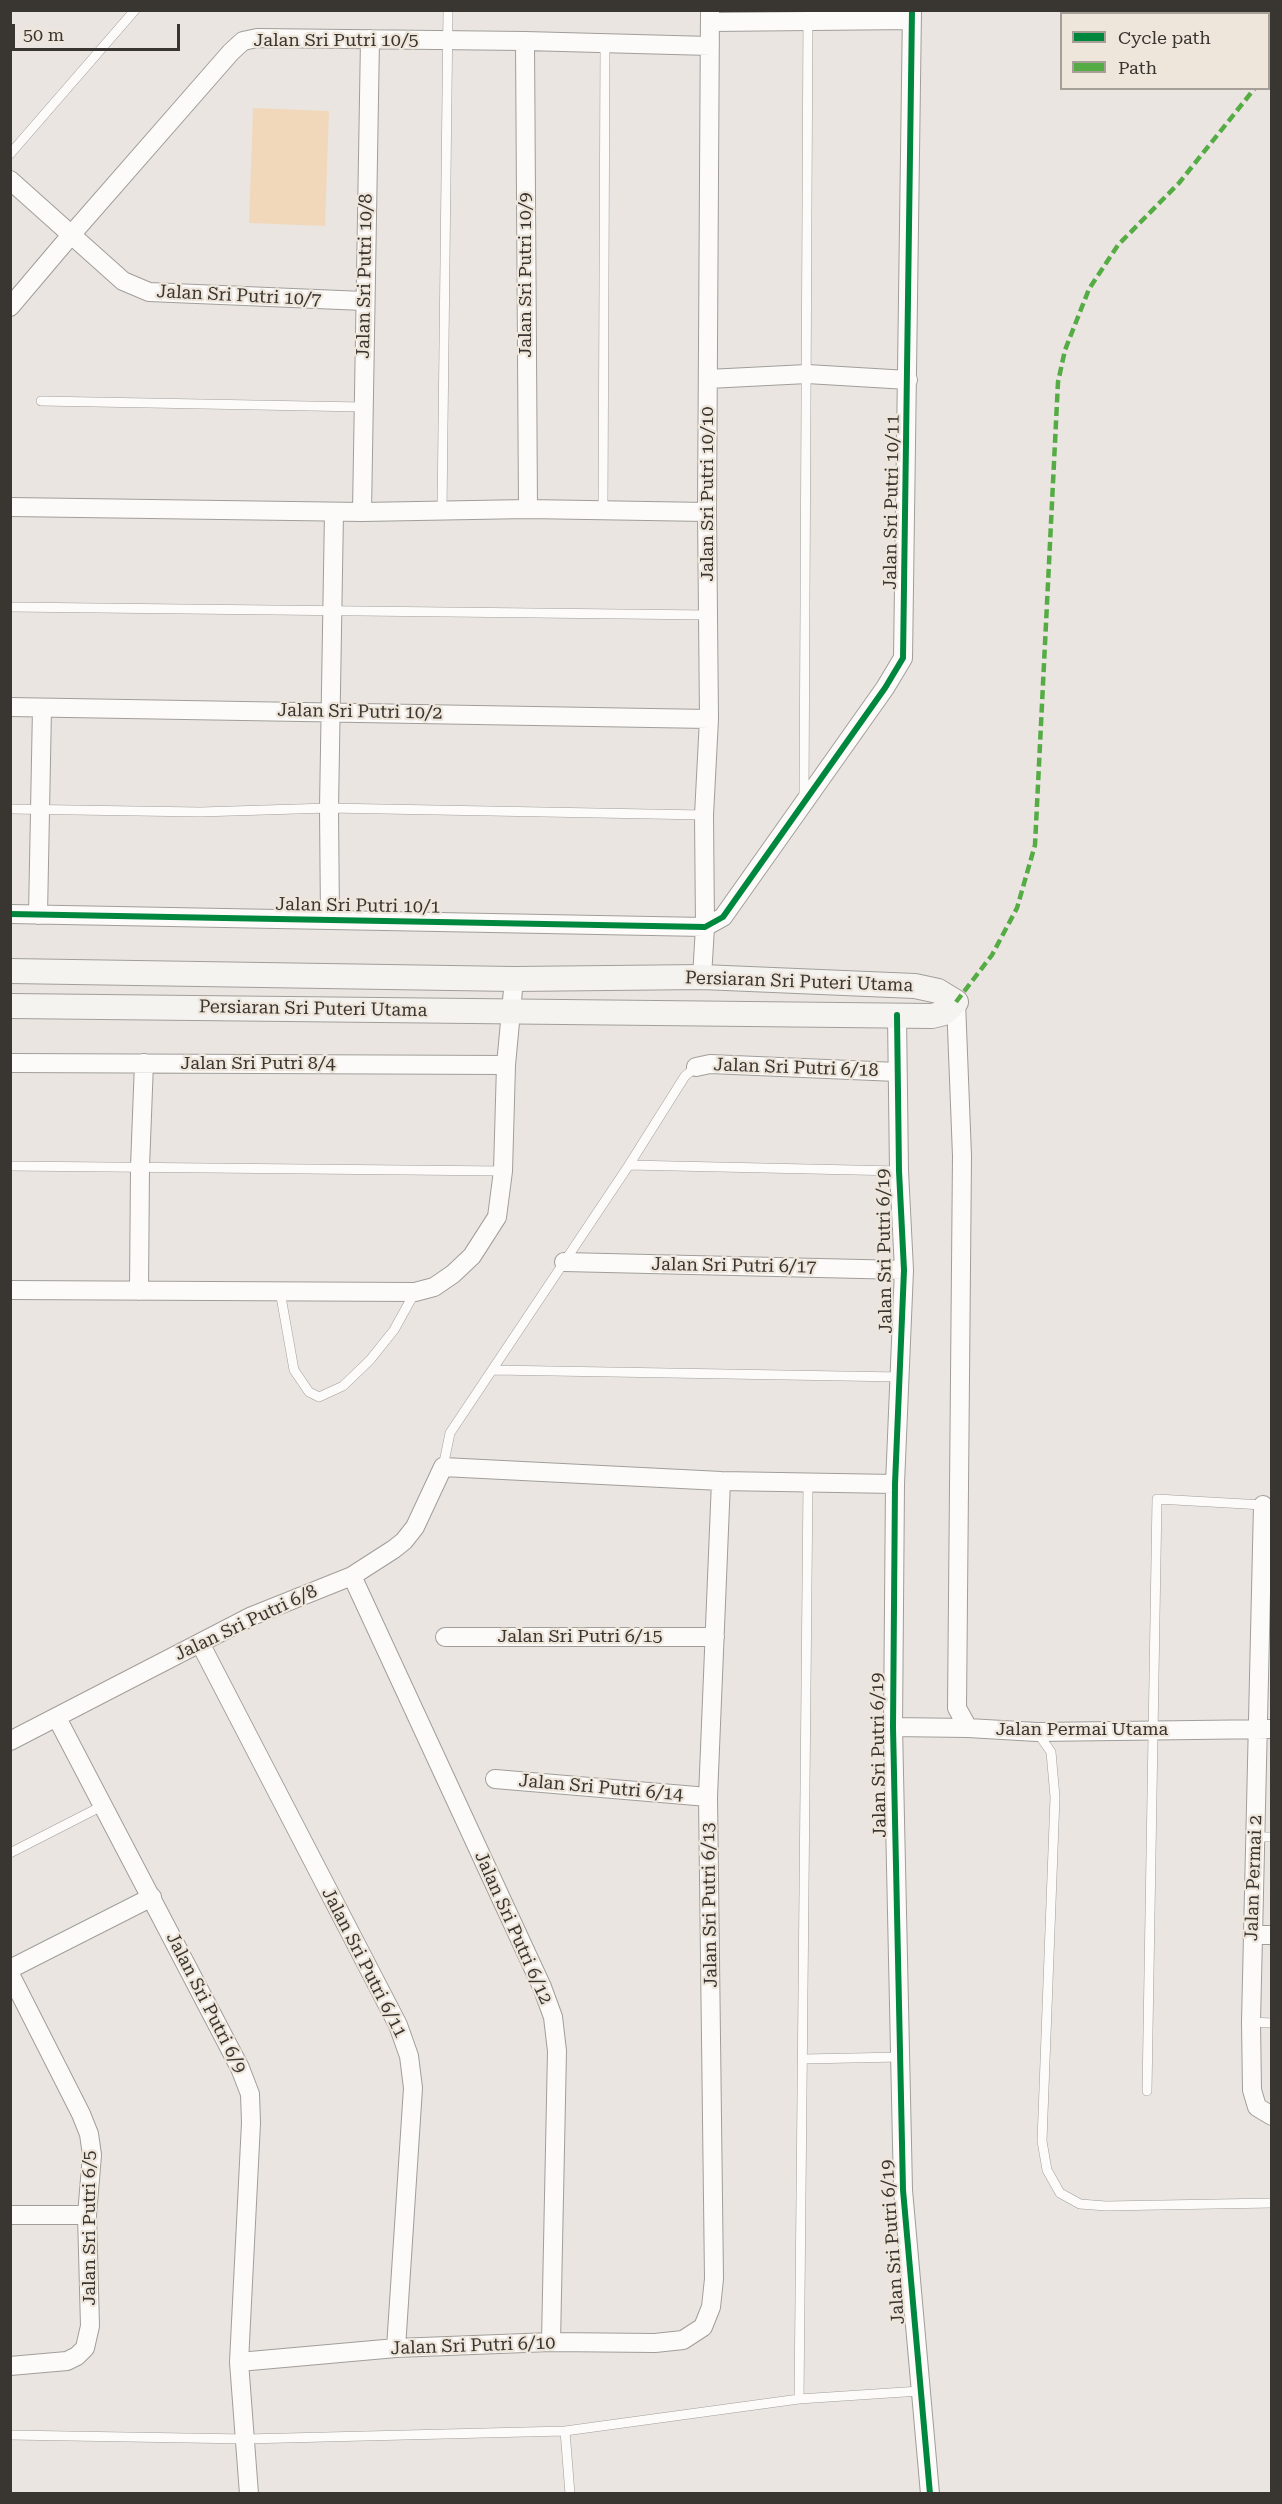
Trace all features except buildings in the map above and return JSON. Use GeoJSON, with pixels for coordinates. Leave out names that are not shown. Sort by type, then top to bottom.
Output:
{"type":"FeatureCollection","features":[{"type":"Feature","properties":{"kind":"street"},"geometry":{"type":"LineString","coordinates":[[711,16],[912,15]]}},
{"type":"Feature","properties":{"kind":"street","name":"Jalan Sri Putri 10/11"},"geometry":{"type":"LineString","coordinates":[[705,927],[723,917],[885,688],[903,658],[912,15]]}},
{"type":"Feature","properties":{"kind":"street","name":"Jalan Sri Putri 10/10"},"geometry":{"type":"LineString","coordinates":[[702,977],[705,927],[704,815],[709,718],[707,512],[711,16]]}},
{"type":"Feature","properties":{"kind":"street","name":"Jalan Sri Putri 10/5"},"geometry":{"type":"LineString","coordinates":[[10,307],[243,41],[257,38],[525,40],[710,46]]}},
{"type":"Feature","properties":{"kind":"street","name":"Jalan Sri Putri 10/8"},"geometry":{"type":"LineString","coordinates":[[362,512],[370,39]]}},
{"type":"Feature","properties":{"kind":"street","name":"Jalan Sri Putri 10/9"},"geometry":{"type":"LineString","coordinates":[[525,40],[528,509]]}},
{"type":"Feature","properties":{"kind":"street","name":"Jalan Sri Putri 10/7"},"geometry":{"type":"LineString","coordinates":[[10,180],[123,281],[148,292],[364,301]]}},
{"type":"Feature","properties":{"kind":"street"},"geometry":{"type":"LineString","coordinates":[[708,379],[807,374],[908,380]]}},
{"type":"Feature","properties":{"kind":"street"},"geometry":{"type":"LineString","coordinates":[[10,507],[334,512],[528,509],[707,512]]}},
{"type":"Feature","properties":{"kind":"street"},"geometry":{"type":"LineString","coordinates":[[330,920],[329,808],[334,512]]}},
{"type":"Feature","properties":{"kind":"street","name":"Jalan Sri Putri 10/2"},"geometry":{"type":"LineString","coordinates":[[10,707],[709,718]]}},
{"type":"Feature","properties":{"kind":"street"},"geometry":{"type":"LineString","coordinates":[[38,915],[42,708]]}},
{"type":"Feature","properties":{"kind":"street","name":"Jalan Sri Putri 10/1"},"geometry":{"type":"LineString","coordinates":[[10,914],[705,927]]}},
{"type":"Feature","properties":{"kind":"street","name":"Persiaran Sri Puteri Utama"},"geometry":{"type":"LineString","coordinates":[[10,971],[513,979],[702,977],[915,986],[938,991],[956,1002],[944,1013],[897,1016],[10,1006]]}},
{"type":"Feature","properties":{"kind":"street"},"geometry":{"type":"LineString","coordinates":[[10,1290],[415,1292],[434,1287],[453,1274],[472,1256],[497,1217],[503,1171],[506,1065],[513,979]]}},
{"type":"Feature","properties":{"kind":"street"},"geometry":{"type":"LineString","coordinates":[[956,1002],[962,1156],[957,1708],[968,1728]]}},
{"type":"Feature","properties":{"kind":"street","name":"Jalan Sri Putri 6/19"},"geometry":{"type":"LineString","coordinates":[[897,1016],[899,1170],[904,1270],[895,1484],[893,1727],[900,2057],[903,2190],[930,2493]]}},
{"type":"Feature","properties":{"kind":"street","name":"Jalan Sri Putri 8/4"},"geometry":{"type":"LineString","coordinates":[[10,1063],[506,1065]]}},
{"type":"Feature","properties":{"kind":"street"},"geometry":{"type":"LineString","coordinates":[[139,1291],[144,1063]]}},
{"type":"Feature","properties":{"kind":"street","name":"Jalan Sri Putri 6/18"},"geometry":{"type":"LineString","coordinates":[[696,1067],[710,1064],[897,1072]]}},
{"type":"Feature","properties":{"kind":"street","name":"Jalan Sri Putri 6/17"},"geometry":{"type":"LineString","coordinates":[[564,1262],[904,1270]]}},
{"type":"Feature","properties":{"kind":"street"},"geometry":{"type":"LineString","coordinates":[[443,1467],[721,1481],[895,1484]]}},
{"type":"Feature","properties":{"kind":"street","name":"Jalan Sri Putri 6/8"},"geometry":{"type":"LineString","coordinates":[[10,1741],[262,1612],[352,1576],[404,1541],[415,1527],[443,1467]]}},
{"type":"Feature","properties":{"kind":"street","name":"Jalan Sri Putri 6/13"},"geometry":{"type":"LineString","coordinates":[[703,2327],[711,2307],[714,2279],[708,1797],[721,1481]]}},
{"type":"Feature","properties":{"kind":"street","name":"Jalan Permai 2"},"geometry":{"type":"LineString","coordinates":[[1263,1505],[1265,1729],[1263,1837],[1252,1935],[1251,2022],[1252,2090],[1264,2111]]}},
{"type":"Feature","properties":{"kind":"street","name":"Jalan Sri Putri 6/12"},"geometry":{"type":"LineString","coordinates":[[352,1576],[542,1987],[552,2017],[557,2051],[551,2342]]}},
{"type":"Feature","properties":{"kind":"street","name":"Jalan Sri Putri 6/15"},"geometry":{"type":"LineString","coordinates":[[445,1637],[715,1637]]}},
{"type":"Feature","properties":{"kind":"street","name":"Jalan Sri Putri 6/11"},"geometry":{"type":"LineString","coordinates":[[200,1643],[398,2025],[409,2056],[413,2088],[396,2348]]}},
{"type":"Feature","properties":{"kind":"street","name":"Jalan Sri Putri 6/9"},"geometry":{"type":"LineString","coordinates":[[57,1718],[240,2068],[250,2094],[251,2123],[239,2362],[249,2493]]}},
{"type":"Feature","properties":{"kind":"street","name":"Jalan Permai Utama"},"geometry":{"type":"LineString","coordinates":[[893,1727],[1037,1732],[1265,1729]]}},
{"type":"Feature","properties":{"kind":"street","name":"Jalan Sri Putri 6/14"},"geometry":{"type":"LineString","coordinates":[[495,1779],[708,1797]]}},
{"type":"Feature","properties":{"kind":"street"},"geometry":{"type":"LineString","coordinates":[[10,1969],[152,1897]]}},
{"type":"Feature","properties":{"kind":"street"},"geometry":{"type":"LineString","coordinates":[[1252,1935],[1272,1935]]}},
{"type":"Feature","properties":{"kind":"street","name":"Jalan Sri Putri 6/5"},"geometry":{"type":"LineString","coordinates":[[10,1974],[81,2114],[89,2134],[92,2155],[87,2215],[90,2326],[85,2348],[77,2356],[67,2361],[10,2366]]}},
{"type":"Feature","properties":{"kind":"street"},"geometry":{"type":"LineString","coordinates":[[10,2215],[87,2215]]}},
{"type":"Feature","properties":{"kind":"street","name":"Jalan Sri Putri 6/10"},"geometry":{"type":"LineString","coordinates":[[239,2362],[396,2348],[551,2342],[665,2342],[683,2340],[703,2327]]}},
{"type":"Feature","properties":{"kind":"lane"},"geometry":{"type":"LineString","coordinates":[[10,154],[135,10]]}},
{"type":"Feature","properties":{"kind":"lane"},"geometry":{"type":"LineString","coordinates":[[442,511],[448,10]]}},
{"type":"Feature","properties":{"kind":"lane"},"geometry":{"type":"LineString","coordinates":[[804,801],[808,16]]}},
{"type":"Feature","properties":{"kind":"lane"},"geometry":{"type":"LineString","coordinates":[[603,510],[605,43]]}},
{"type":"Feature","properties":{"kind":"lane"},"geometry":{"type":"LineString","coordinates":[[41,401],[363,407]]}},
{"type":"Feature","properties":{"kind":"lane"},"geometry":{"type":"LineString","coordinates":[[10,607],[709,615]]}},
{"type":"Feature","properties":{"kind":"lane"},"geometry":{"type":"LineString","coordinates":[[10,809],[200,812],[329,808],[704,815]]}},
{"type":"Feature","properties":{"kind":"lane"},"geometry":{"type":"LineString","coordinates":[[443,1467],[450,1433],[629,1165],[685,1076],[696,1067]]}},
{"type":"Feature","properties":{"kind":"lane"},"geometry":{"type":"LineString","coordinates":[[629,1165],[899,1170]]}},
{"type":"Feature","properties":{"kind":"lane"},"geometry":{"type":"LineString","coordinates":[[10,1166],[503,1171]]}},
{"type":"Feature","properties":{"kind":"lane"},"geometry":{"type":"LineString","coordinates":[[280,1292],[294,1370],[309,1392],[319,1397],[343,1386],[370,1360],[394,1330],[415,1292]]}},
{"type":"Feature","properties":{"kind":"lane"},"geometry":{"type":"LineString","coordinates":[[494,1370],[901,1377]]}},
{"type":"Feature","properties":{"kind":"lane"},"geometry":{"type":"LineString","coordinates":[[799,2399],[808,1483]]}},
{"type":"Feature","properties":{"kind":"lane"},"geometry":{"type":"LineString","coordinates":[[1147,2091],[1157,1499],[1263,1505]]}},
{"type":"Feature","properties":{"kind":"lane"},"geometry":{"type":"LineString","coordinates":[[1037,1732],[1051,1752],[1054,1797],[1042,2141],[1047,2170],[1060,2193],[1080,2204],[1106,2206],[1272,2203]]}},
{"type":"Feature","properties":{"kind":"lane"},"geometry":{"type":"LineString","coordinates":[[10,1853],[104,1806]]}},
{"type":"Feature","properties":{"kind":"lane"},"geometry":{"type":"LineString","coordinates":[[1251,2022],[1272,2023]]}},
{"type":"Feature","properties":{"kind":"lane"},"geometry":{"type":"LineString","coordinates":[[804,2059],[900,2057]]}},
{"type":"Feature","properties":{"kind":"lane"},"geometry":{"type":"LineString","coordinates":[[10,2435],[246,2439],[565,2431],[799,2399],[920,2391]]}},
{"type":"Feature","properties":{"kind":"lane"},"geometry":{"type":"LineString","coordinates":[[565,2431],[570,2493]]}},
{"type":"Feature","properties":{"kind":"shaded area"},"geometry":{"type":"Polygon","coordinates":[[[253,108],[329,111],[325,226],[249,223],[253,108]]]}},
{"type":"Feature","properties":{"kind":"marked path"},"geometry":{"type":"LineString","coordinates":[[956,1002],[992,955],[1017,908],[1035,845],[1058,382],[1065,350],[1089,289],[1118,245],[1179,183],[1253,90]]}},
{"type":"Feature","properties":{"kind":"cycle path"},"geometry":{"type":"LineString","coordinates":[[10,914],[705,927],[723,917],[885,688],[903,658],[912,10]]}},
{"type":"Feature","properties":{"kind":"cycle path"},"geometry":{"type":"LineString","coordinates":[[897,1015],[899,1171],[904,1270],[895,1484],[893,1727],[903,2190],[930,2494]]}}]}
